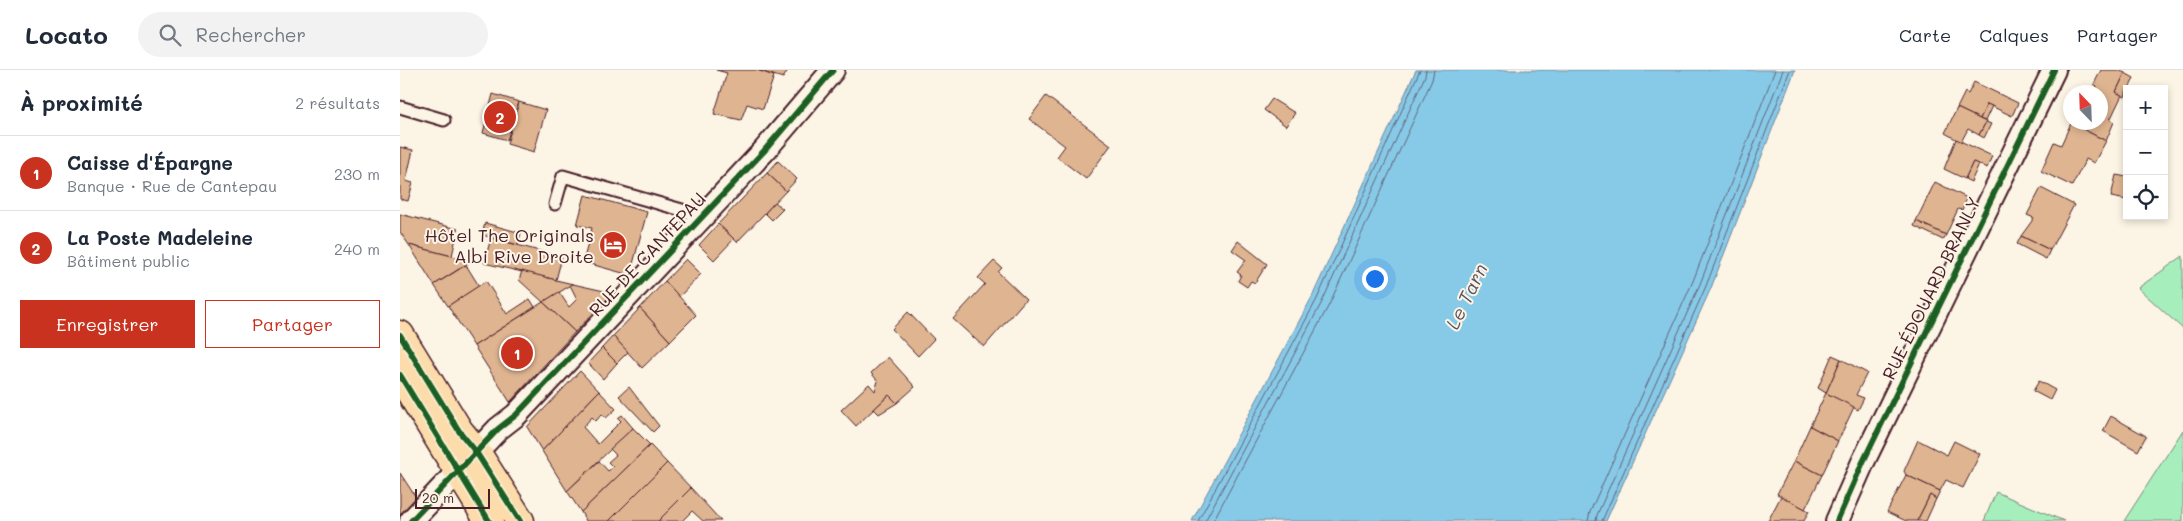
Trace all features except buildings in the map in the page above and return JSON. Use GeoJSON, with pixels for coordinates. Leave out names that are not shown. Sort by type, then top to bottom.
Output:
{"type":"FeatureCollection","features":[{"type":"Feature","properties":{"kind":"main road"},"geometry":{"type":"LineString","coordinates":[[400,335],[459,430],[467,461],[489,521]]}},
{"type":"Feature","properties":{"kind":"main road"},"geometry":{"type":"LineString","coordinates":[[400,375],[467,461],[520,521]]}},
{"type":"Feature","properties":{"kind":"street","name":"RUE DE CANTEPAU"},"geometry":{"type":"LineString","coordinates":[[411,521],[467,461],[516,415],[764,152],[832,70]]}},
{"type":"Feature","properties":{"kind":"street","name":"RUE ÉDOUARD BRANLY"},"geometry":{"type":"LineString","coordinates":[[1837,521],[1867,453],[2054,70]]}},
{"type":"Feature","properties":{"kind":"lane"},"geometry":{"type":"LineString","coordinates":[[400,107],[444,120]]}},
{"type":"Feature","properties":{"kind":"lane"},"geometry":{"type":"LineString","coordinates":[[555,204],[563,176],[703,216]]}},
{"type":"Feature","properties":{"kind":"green space"},"geometry":{"type":"Polygon","coordinates":[[[2183,256],[2183,329],[2138,288],[2183,256]]]}},
{"type":"Feature","properties":{"kind":"green space"},"geometry":{"type":"Polygon","coordinates":[[[2183,430],[2183,521],[2124,521],[2183,430]]]}},
{"type":"Feature","properties":{"kind":"green space"},"geometry":{"type":"Polygon","coordinates":[[[1996,492],[2064,521],[1984,521],[1996,492]]]}},
{"type":"Feature","properties":{"kind":"water","name":"Le Tarn"},"geometry":{"type":"Polygon","coordinates":[[[1416,70],[1795,70],[1711,288],[1606,521],[1192,521],[1312,297],[1416,70]]]}},
{"type":"Feature","properties":{"kind":"cycle path"},"geometry":{"type":"LineString","coordinates":[[411,521],[498,429],[516,415],[764,151],[833,70]]}},
{"type":"Feature","properties":{"kind":"cycle path"},"geometry":{"type":"LineString","coordinates":[[1837,521],[1863,462],[2054,70]]}},
{"type":"Feature","properties":{"kind":"cycle path"},"geometry":{"type":"LineString","coordinates":[[400,335],[459,431],[476,452],[520,521]]}},
{"type":"Feature","properties":{"kind":"cycle path"},"geometry":{"type":"LineString","coordinates":[[400,375],[489,521]]}},
{"type":"Feature","properties":{"kind":"place","name":"La Poste Madeleine"},"geometry":{"type":"Point","coordinates":[500,117]}},
{"type":"Feature","properties":{"kind":"place","name":"Hôtel The Originals Albi Rive Droite"},"geometry":{"type":"Point","coordinates":[613,245]}},
{"type":"Feature","properties":{"kind":"place","name":"Caisse d'Épargne"},"geometry":{"type":"Point","coordinates":[517,353]}}]}
